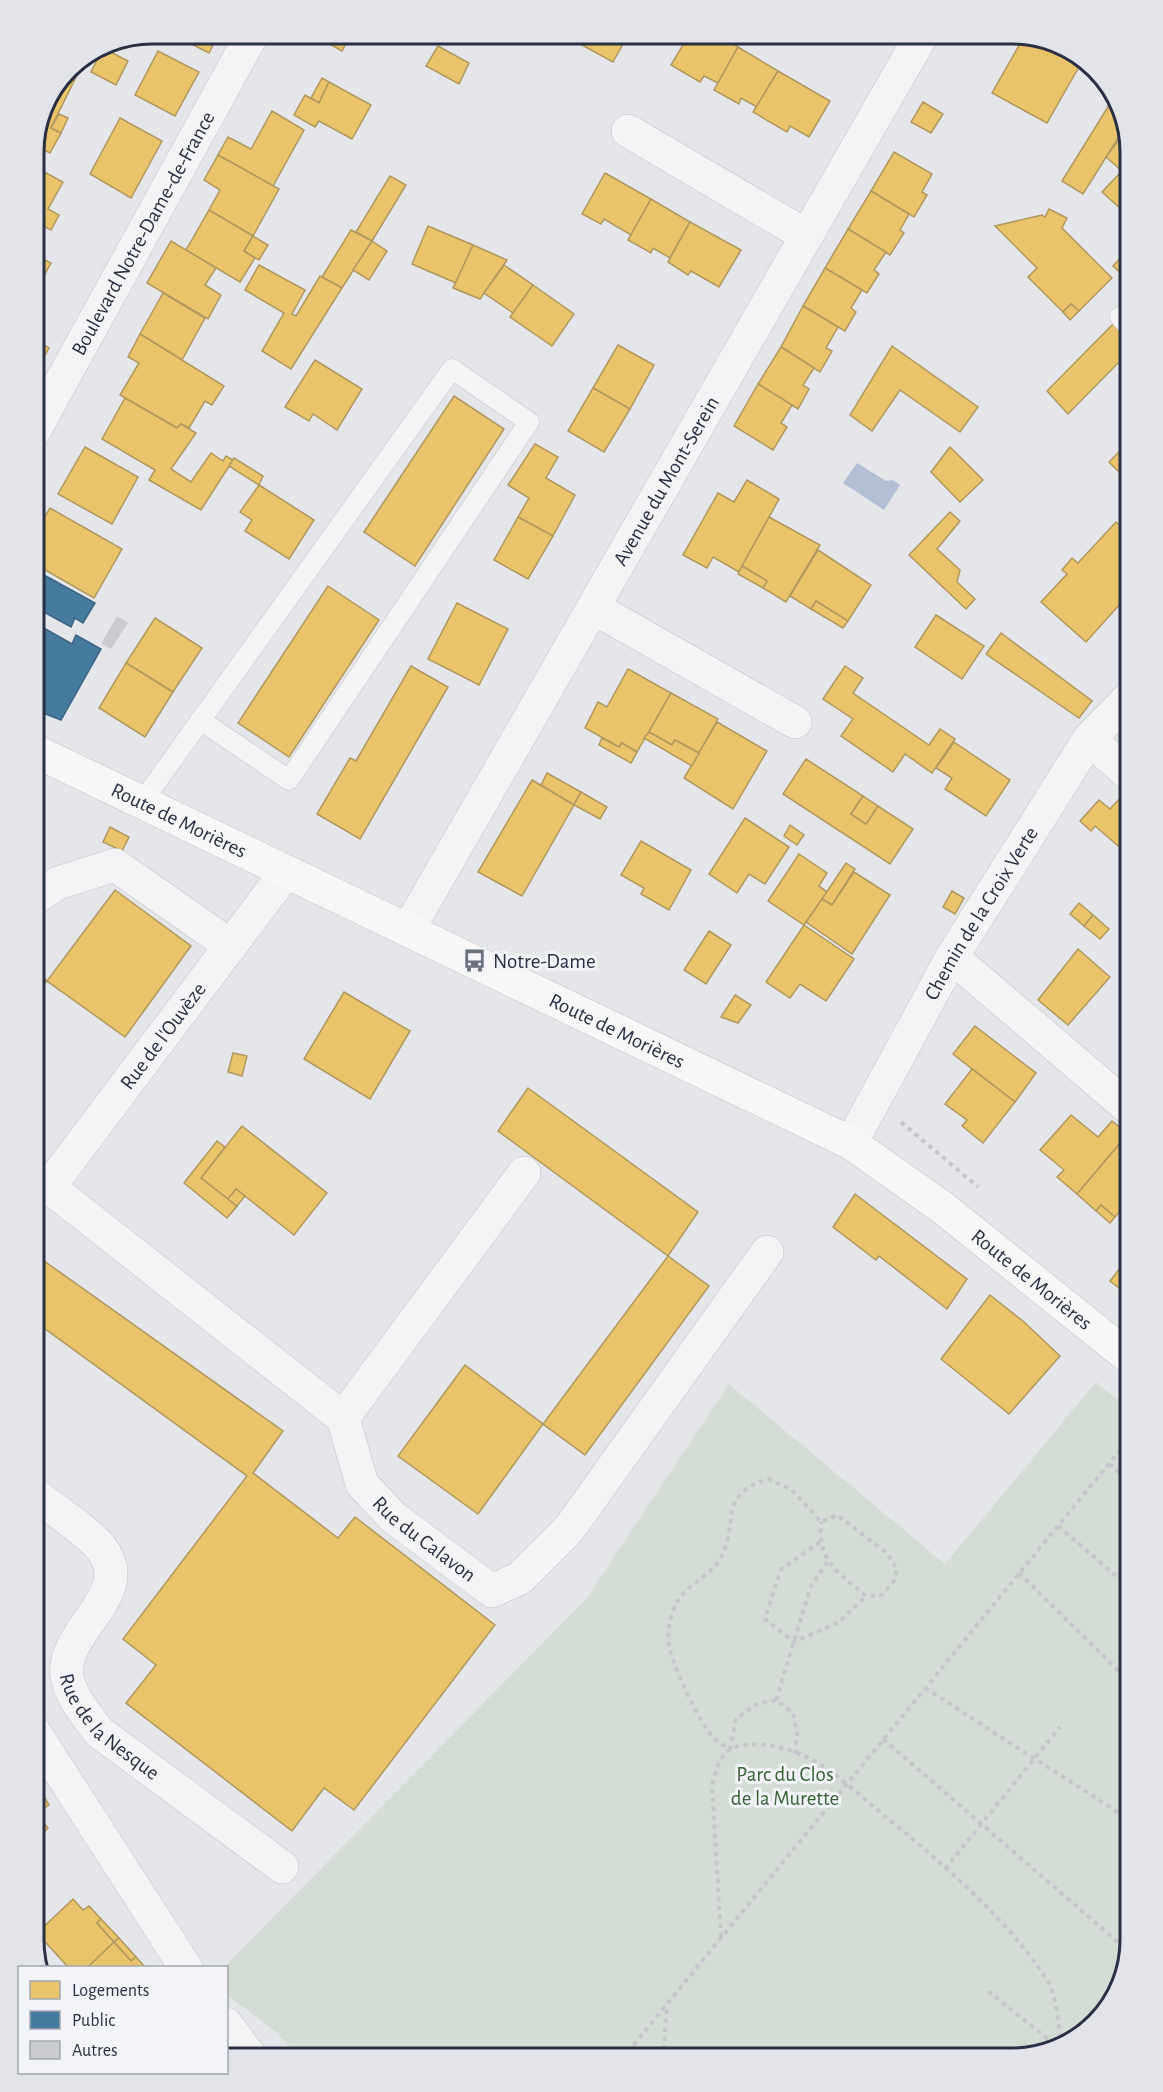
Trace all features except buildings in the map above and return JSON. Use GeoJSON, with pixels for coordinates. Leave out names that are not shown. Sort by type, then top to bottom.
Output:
{"type":"FeatureCollection","features":[{"type":"Feature","properties":{"kind":"main road","name":"Route de Morières"},"geometry":{"type":"LineString","coordinates":[[44,755],[851,1143],[943,1208],[1120,1350]]}},
{"type":"Feature","properties":{"kind":"street","name":"Boulevard Notre-Dame-de-France"},"geometry":{"type":"LineString","coordinates":[[44,413],[247,44]]}},
{"type":"Feature","properties":{"kind":"street","name":"Avenue du Mont-Serein"},"geometry":{"type":"LineString","coordinates":[[408,930],[917,44]]}},
{"type":"Feature","properties":{"kind":"street"},"geometry":{"type":"LineString","coordinates":[[628,131],[807,236]]}},
{"type":"Feature","properties":{"kind":"street"},"geometry":{"type":"LineString","coordinates":[[594,608],[795,722]]}},
{"type":"Feature","properties":{"kind":"street","name":"Chemin de la Croix Verte"},"geometry":{"type":"LineString","coordinates":[[851,1143],[952,957],[1089,739],[1120,708]]}},
{"type":"Feature","properties":{"kind":"street"},"geometry":{"type":"LineString","coordinates":[[1089,739],[1120,766]]}},
{"type":"Feature","properties":{"kind":"street"},"geometry":{"type":"LineString","coordinates":[[44,892],[58,883],[115,865],[231,946]]}},
{"type":"Feature","properties":{"kind":"street","name":"Rue de l'Ouvèze"},"geometry":{"type":"LineString","coordinates":[[44,1181],[231,946],[286,872]]}},
{"type":"Feature","properties":{"kind":"street"},"geometry":{"type":"LineString","coordinates":[[952,957],[1120,1100]]}},
{"type":"Feature","properties":{"kind":"street"},"geometry":{"type":"LineString","coordinates":[[44,1187],[343,1418],[524,1173]]}},
{"type":"Feature","properties":{"kind":"street","name":"Rue du Calavon"},"geometry":{"type":"LineString","coordinates":[[343,1418],[362,1484],[393,1517],[492,1591],[520,1578],[569,1529],[766,1252]]}},
{"type":"Feature","properties":{"kind":"street","name":"Rue de la Nesque"},"geometry":{"type":"LineString","coordinates":[[44,1502],[101,1547],[112,1567],[110,1585],[71,1652],[67,1676],[79,1704],[99,1732],[282,1867]]}},
{"type":"Feature","properties":{"kind":"street"},"geometry":{"type":"LineString","coordinates":[[44,1747],[185,1966]]}},
{"type":"Feature","properties":{"kind":"street"},"geometry":{"type":"LineString","coordinates":[[228,2027],[244,2048]]}},
{"type":"Feature","properties":{"kind":"lane"},"geometry":{"type":"LineString","coordinates":[[141,802],[452,369],[529,422],[289,780],[200,720]]}},
{"type":"Feature","properties":{"kind":"path"},"geometry":{"type":"LineString","coordinates":[[631,2048],[1120,1450]]}},
{"type":"Feature","properties":{"kind":"path"},"geometry":{"type":"LineString","coordinates":[[1109,1464],[1120,1473]]}},
{"type":"Feature","properties":{"kind":"path"},"geometry":{"type":"LineString","coordinates":[[866,1596],[828,1561],[819,1542],[821,1522],[791,1489],[768,1479],[751,1485],[734,1500],[723,1555],[712,1571],[686,1590],[676,1604],[668,1627],[669,1646],[700,1721],[715,1739],[730,1749],[748,1744],[772,1746],[810,1759],[846,1785],[945,1869],[996,1916],[1048,1982],[1057,2015],[1059,2037]]}},
{"type":"Feature","properties":{"kind":"path"},"geometry":{"type":"LineString","coordinates":[[794,1641],[839,1622],[866,1596],[882,1595],[894,1581],[897,1569],[887,1553],[837,1515],[821,1522]]}},
{"type":"Feature","properties":{"kind":"path"},"geometry":{"type":"LineString","coordinates":[[1058,1526],[1120,1579]]}},
{"type":"Feature","properties":{"kind":"path"},"geometry":{"type":"LineString","coordinates":[[794,1641],[765,1619],[781,1569],[819,1542]]}},
{"type":"Feature","properties":{"kind":"path"},"geometry":{"type":"LineString","coordinates":[[776,1700],[811,1586],[828,1561]]}},
{"type":"Feature","properties":{"kind":"path"},"geometry":{"type":"LineString","coordinates":[[1019,1573],[1120,1672]]}},
{"type":"Feature","properties":{"kind":"path"},"geometry":{"type":"LineString","coordinates":[[925,1688],[1120,1814]]}},
{"type":"Feature","properties":{"kind":"path"},"geometry":{"type":"LineString","coordinates":[[721,1938],[712,1784],[718,1762],[730,1749],[736,1719],[757,1704],[776,1700],[793,1713],[797,1733],[795,1754]]}},
{"type":"Feature","properties":{"kind":"path"},"geometry":{"type":"LineString","coordinates":[[945,1869],[1060,1727]]}},
{"type":"Feature","properties":{"kind":"path"},"geometry":{"type":"LineString","coordinates":[[883,1740],[1120,1944]]}},
{"type":"Feature","properties":{"kind":"path"},"geometry":{"type":"LineString","coordinates":[[988,1991],[1051,2041]]}},
{"type":"Feature","properties":{"kind":"path"},"geometry":{"type":"LineString","coordinates":[[664,2048],[667,2005]]}},
{"type":"Feature","properties":{"kind":"green space","name":"Parc du Clos de la Murette"},"geometry":{"type":"Polygon","coordinates":[[[1096,1382],[1120,1402],[1119,1955],[1111,1982],[1101,2001],[1083,2022],[1072,2030],[1046,2043],[1026,2048],[291,2048],[275,2031],[228,1996],[228,1966],[225,1966],[586,1599],[729,1384],[945,1564],[1096,1382]]]}},
{"type":"Feature","properties":{"kind":"water"},"geometry":{"type":"Polygon","coordinates":[[[857,463],[886,481],[893,480],[900,485],[884,510],[843,483],[857,463]]]}},
{"type":"Feature","properties":{"kind":"place","name":"Notre-Dame"},"geometry":{"type":"Point","coordinates":[475,961]}}]}
